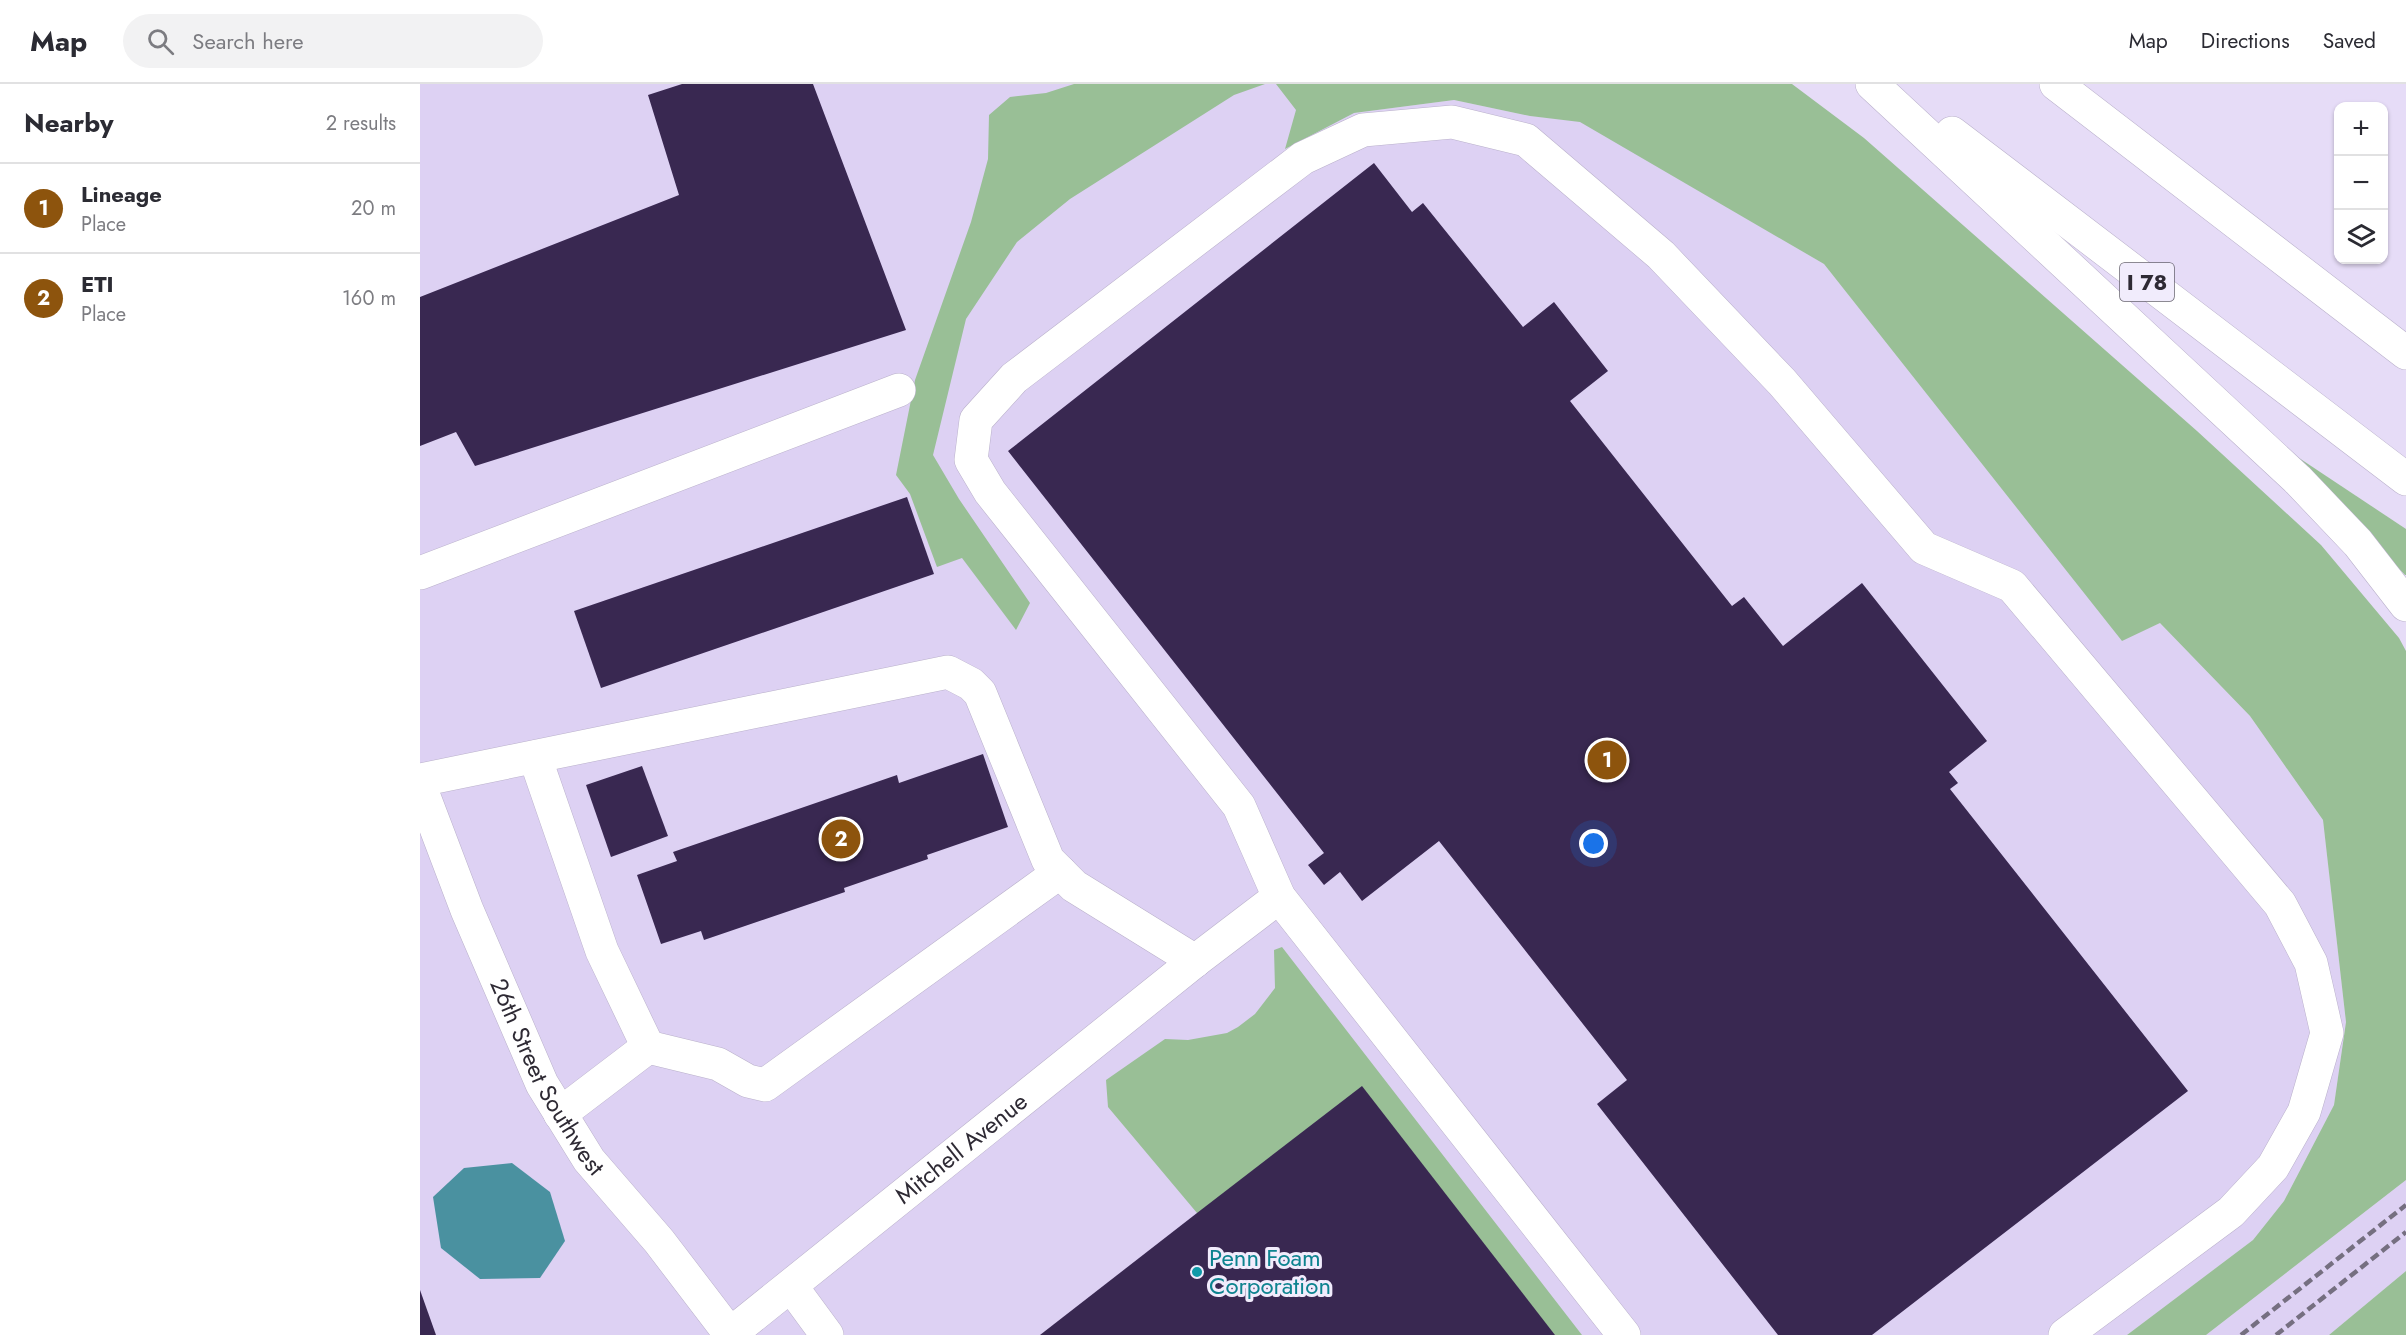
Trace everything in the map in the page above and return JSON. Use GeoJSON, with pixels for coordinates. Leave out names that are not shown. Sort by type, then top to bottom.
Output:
{"type":"FeatureCollection","features":[{"type":"Feature","properties":{"kind":"main road"},"geometry":{"type":"LineString","coordinates":[[1872,84],[2297,479],[2358,543],[2406,605]]}},
{"type":"Feature","properties":{"kind":"main road","name":"I 78"},"geometry":{"type":"LineString","coordinates":[[1889,84],[2406,479]]}},
{"type":"Feature","properties":{"kind":"main road"},"geometry":{"type":"LineString","coordinates":[[2056,84],[2406,354]]}},
{"type":"Feature","properties":{"kind":"main road"},"geometry":{"type":"LineString","coordinates":[[1624,1335],[1279,897],[1239,806],[990,492],[971,460],[976,420],[1014,378],[1303,158],[1363,130],[1452,122],[1526,140],[1660,255],[1782,382],[1924,548],[2012,586],[2280,904],[2311,963],[2327,1033],[2304,1112],[2273,1167],[2231,1212],[2066,1335]]}},
{"type":"Feature","properties":{"kind":"main road"},"geometry":{"type":"LineString","coordinates":[[2261,240],[2406,328]]}},
{"type":"Feature","properties":{"kind":"main road"},"geometry":{"type":"LineString","coordinates":[[420,573],[899,390]]}},
{"type":"Feature","properties":{"kind":"main road"},"geometry":{"type":"LineString","coordinates":[[420,780],[948,672],[971,684],[980,693],[1048,860],[1074,886],[1195,961]]}},
{"type":"Feature","properties":{"kind":"main road"},"geometry":{"type":"LineString","coordinates":[[535,757],[602,951],[648,1047]]}},
{"type":"Feature","properties":{"kind":"main road","name":"26th Street Southwest"},"geometry":{"type":"LineString","coordinates":[[420,786],[489,963],[542,1084],[589,1160],[659,1241],[729,1335]]}},
{"type":"Feature","properties":{"kind":"main road"},"geometry":{"type":"LineString","coordinates":[[648,1047],[718,1064],[748,1081],[765,1085],[1060,872]]}},
{"type":"Feature","properties":{"kind":"main road","name":"Mitchell Avenue"},"geometry":{"type":"LineString","coordinates":[[729,1335],[1195,961],[1279,897]]}},
{"type":"Feature","properties":{"kind":"main road"},"geometry":{"type":"LineString","coordinates":[[560,1114],[648,1047]]}},
{"type":"Feature","properties":{"kind":"main road"},"geometry":{"type":"LineString","coordinates":[[791,1286],[827,1335]]}},
{"type":"Feature","properties":{"kind":"shaded area"},"geometry":{"type":"Polygon","coordinates":[[[420,84],[1281,84],[1354,113],[1454,100],[1530,116],[1580,121],[1824,264],[2122,640],[2160,623],[2250,716],[2323,820],[2346,1022],[2334,1105],[2284,1201],[2253,1240],[2127,1335],[420,1335],[420,84]]]}},
{"type":"Feature","properties":{"kind":"shaded area"},"geometry":{"type":"Polygon","coordinates":[[[2406,1180],[2406,1271],[2329,1335],[2206,1335],[2406,1180]]]}},
{"type":"Feature","properties":{"kind":"green space"},"geometry":{"type":"Polygon","coordinates":[[[1074,84],[1265,84],[1234,95],[1070,199],[1017,242],[966,319],[933,455],[959,499],[1030,603],[1016,630],[962,558],[937,567],[910,494],[896,475],[915,380],[971,222],[988,159],[989,115],[1010,97],[1046,93],[1074,84]]]}},
{"type":"Feature","properties":{"kind":"green space"},"geometry":{"type":"Polygon","coordinates":[[[1276,84],[1792,84],[1864,138],[2197,431],[2321,545],[2399,638],[2406,651],[2406,1180],[2206,1335],[2127,1335],[2253,1240],[2284,1201],[2334,1105],[2346,1022],[2323,820],[2250,716],[2160,623],[2122,641],[1824,264],[1580,122],[1530,116],[1454,100],[1354,113],[1285,149],[1296,110],[1276,84]]]}},
{"type":"Feature","properties":{"kind":"green space"},"geometry":{"type":"Polygon","coordinates":[[[2290,452],[2406,529],[2406,575],[2405,575],[2290,452]]]}},
{"type":"Feature","properties":{"kind":"green space"},"geometry":{"type":"Polygon","coordinates":[[[1282,947],[1582,1335],[1555,1335],[1197,1213],[1108,1107],[1106,1080],[1165,1039],[1188,1040],[1227,1033],[1255,1014],[1275,988],[1274,950],[1282,947]]]}},
{"type":"Feature","properties":{"kind":"green space"},"geometry":{"type":"Polygon","coordinates":[[[2406,1271],[2406,1335],[2329,1335],[2406,1271]]]}},
{"type":"Feature","properties":{"kind":"water"},"geometry":{"type":"Polygon","coordinates":[[[512,1163],[550,1192],[565,1241],[540,1278],[480,1279],[441,1248],[433,1197],[464,1168],[512,1163]]]}},
{"type":"Feature","properties":{"kind":"building"},"geometry":{"type":"Polygon","coordinates":[[[682,84],[813,84],[906,330],[475,466],[456,432],[420,446],[420,297],[679,195],[648,95],[682,84]]]}},
{"type":"Feature","properties":{"kind":"building"},"geometry":{"type":"Polygon","coordinates":[[[1374,163],[1412,212],[1423,203],[1523,327],[1554,302],[1608,371],[1570,401],[1732,606],[1744,597],[1783,646],[1862,583],[1987,741],[1949,772],[1958,783],[1950,789],[2188,1091],[1872,1335],[1778,1335],[1597,1104],[1627,1080],[1439,841],[1362,901],[1340,872],[1324,885],[1308,865],[1324,853],[1008,451],[1374,163]]]}},
{"type":"Feature","properties":{"kind":"building"},"geometry":{"type":"Polygon","coordinates":[[[907,497],[934,574],[601,688],[574,611],[907,497]]]}},
{"type":"Feature","properties":{"kind":"building"},"geometry":{"type":"Polygon","coordinates":[[[983,754],[1008,827],[927,855],[928,859],[844,888],[845,892],[704,940],[701,931],[661,944],[637,875],[677,861],[673,852],[897,775],[899,783],[983,754]]]}},
{"type":"Feature","properties":{"kind":"building"},"geometry":{"type":"Polygon","coordinates":[[[642,766],[668,836],[611,857],[586,785],[642,766]]]}},
{"type":"Feature","properties":{"kind":"building"},"geometry":{"type":"Polygon","coordinates":[[[1362,1086],[1555,1335],[1040,1335],[1197,1213],[1362,1086]]]}},
{"type":"Feature","properties":{"kind":"building"},"geometry":{"type":"Polygon","coordinates":[[[420,1290],[436,1335],[420,1335],[420,1290]]]}},
{"type":"Feature","properties":{"kind":"railway"},"geometry":{"type":"LineString","coordinates":[[2241,1335],[2406,1205]]}},
{"type":"Feature","properties":{"kind":"railway"},"geometry":{"type":"LineString","coordinates":[[2276,1335],[2406,1232]]}},
{"type":"Feature","properties":{"kind":"place","name":"Lineage"},"geometry":{"type":"Point","coordinates":[1607,760]}},
{"type":"Feature","properties":{"kind":"place","name":"ETI"},"geometry":{"type":"Point","coordinates":[841,839]}},
{"type":"Feature","properties":{"kind":"place","name":"Penn Foam Corporation"},"geometry":{"type":"Point","coordinates":[1197,1272]}}]}
